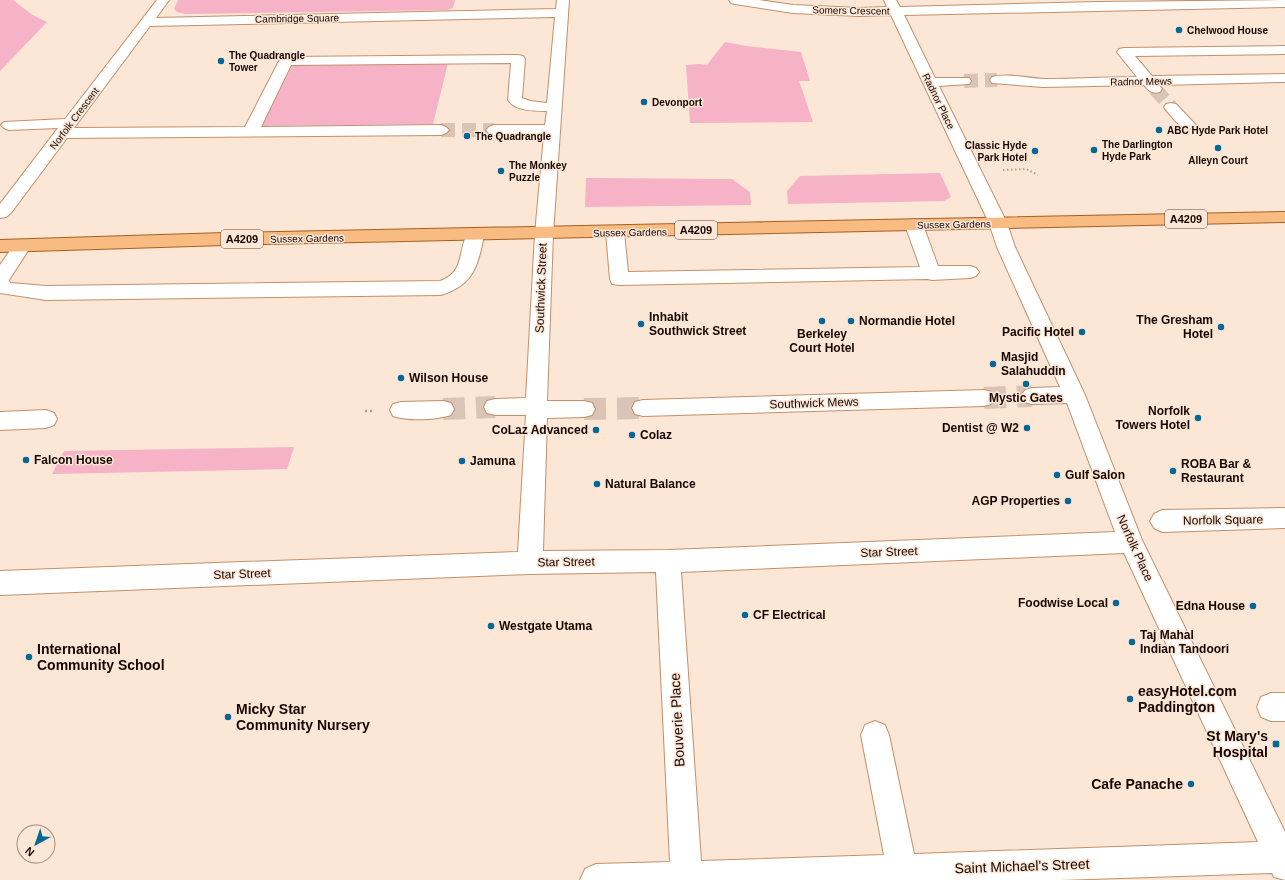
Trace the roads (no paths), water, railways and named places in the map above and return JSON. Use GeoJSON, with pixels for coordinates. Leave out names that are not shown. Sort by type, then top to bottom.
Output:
{"type":"FeatureCollection","features":[{"type":"Feature","properties":{"kind":"main road","name":"Sussex Gardens"},"geometry":{"type":"LineString","coordinates":[[0,246],[233,239],[544,234],[1285,217]]}},
{"type":"Feature","properties":{"kind":"street"},"geometry":{"type":"LineString","coordinates":[[158,0],[163,0]]}},
{"type":"Feature","properties":{"kind":"street"},"geometry":{"type":"LineString","coordinates":[[146,22],[163,0]]}},
{"type":"Feature","properties":{"kind":"street","name":"Somers Crescent"},"geometry":{"type":"LineString","coordinates":[[735,0],[793,9],[828,12],[892,5],[1285,3]]}},
{"type":"Feature","properties":{"kind":"street","name":"Radnor Place"},"geometry":{"type":"LineString","coordinates":[[892,5],[998,223]]}},
{"type":"Feature","properties":{"kind":"street","name":"Cambridge Square"},"geometry":{"type":"LineString","coordinates":[[146,22],[562,6]]}},
{"type":"Feature","properties":{"kind":"street","name":"Southwick Street"},"geometry":{"type":"LineString","coordinates":[[530,563],[544,234],[562,6]]}},
{"type":"Feature","properties":{"kind":"street","name":"Norfolk Crescent"},"geometry":{"type":"LineString","coordinates":[[0,212],[5,209],[146,22]]}},
{"type":"Feature","properties":{"kind":"street"},"geometry":{"type":"LineString","coordinates":[[1151,85],[1124,52],[1285,50]]}},
{"type":"Feature","properties":{"kind":"street"},"geometry":{"type":"LineString","coordinates":[[252,131],[286,61],[518,59],[515,100],[522,105],[554,107]]}},
{"type":"Feature","properties":{"kind":"street","name":"Radnor Mews"},"geometry":{"type":"LineString","coordinates":[[998,80],[1043,83],[1151,85],[1285,78]]}},
{"type":"Feature","properties":{"kind":"street"},"geometry":{"type":"LineString","coordinates":[[930,82],[964,81]]}},
{"type":"Feature","properties":{"kind":"street"},"geometry":{"type":"LineString","coordinates":[[1171,107],[1188,125]]}},
{"type":"Feature","properties":{"kind":"street"},"geometry":{"type":"LineString","coordinates":[[9,125],[66,128],[252,131],[442,130]]}},
{"type":"Feature","properties":{"kind":"street"},"geometry":{"type":"LineString","coordinates":[[494,130],[552,130]]}},
{"type":"Feature","properties":{"kind":"street","name":"Norfolk Place"},"geometry":{"type":"LineString","coordinates":[[998,223],[1006,247],[1074,395],[1131,542],[1283,862]]}},
{"type":"Feature","properties":{"kind":"street"},"geometry":{"type":"LineString","coordinates":[[914,225],[932,274]]}},
{"type":"Feature","properties":{"kind":"street"},"geometry":{"type":"LineString","coordinates":[[615,232],[619,279],[932,274],[970,272]]}},
{"type":"Feature","properties":{"kind":"street"},"geometry":{"type":"LineString","coordinates":[[22,246],[0,280],[4,288],[19,292],[30,291],[46,293],[441,288],[452,285],[464,273],[469,261],[475,234]]}},
{"type":"Feature","properties":{"kind":"street"},"geometry":{"type":"LineString","coordinates":[[1032,396],[1074,395]]}},
{"type":"Feature","properties":{"kind":"street","name":"Southwick Mews"},"geometry":{"type":"LineString","coordinates":[[643,408],[984,398]]}},
{"type":"Feature","properties":{"kind":"street"},"geometry":{"type":"LineString","coordinates":[[495,407],[584,409]]}},
{"type":"Feature","properties":{"kind":"street"},"geometry":{"type":"LineString","coordinates":[[401,410],[443,409]]}},
{"type":"Feature","properties":{"kind":"street"},"geometry":{"type":"LineString","coordinates":[[0,421],[46,420]]}},
{"type":"Feature","properties":{"kind":"street","name":"Norfolk Square"},"geometry":{"type":"LineString","coordinates":[[1162,521],[1285,518]]}},
{"type":"Feature","properties":{"kind":"street","name":"Star Street"},"geometry":{"type":"LineString","coordinates":[[0,583],[530,563],[668,561],[1131,542]]}},
{"type":"Feature","properties":{"kind":"street","name":"Bouverie Place"},"geometry":{"type":"LineString","coordinates":[[668,561],[686,878]]}},
{"type":"Feature","properties":{"kind":"street"},"geometry":{"type":"LineString","coordinates":[[875,735],[902,870]]}},
{"type":"Feature","properties":{"kind":"street","name":"Saint Michael's Street"},"geometry":{"type":"LineString","coordinates":[[596,880],[902,870],[1283,862]]}},
{"type":"Feature","properties":{"kind":"tunnel"},"geometry":{"type":"LineString","coordinates":[[964,81],[997,80]]}},
{"type":"Feature","properties":{"kind":"tunnel"},"geometry":{"type":"LineString","coordinates":[[1155,89],[1171,107]]}},
{"type":"Feature","properties":{"kind":"tunnel"},"geometry":{"type":"LineString","coordinates":[[441,130],[494,130]]}},
{"type":"Feature","properties":{"kind":"tunnel"},"geometry":{"type":"LineString","coordinates":[[984,398],[1032,396]]}},
{"type":"Feature","properties":{"kind":"tunnel"},"geometry":{"type":"LineString","coordinates":[[443,409],[495,407]]}},
{"type":"Feature","properties":{"kind":"tunnel"},"geometry":{"type":"LineString","coordinates":[[584,409],[643,408]]}},
{"type":"Feature","properties":{"kind":"place","name":"Chelwood House"},"geometry":{"type":"Point","coordinates":[1179,30]}},
{"type":"Feature","properties":{"kind":"place","name":"The Quadrangle Tower"},"geometry":{"type":"Point","coordinates":[221,61]}},
{"type":"Feature","properties":{"kind":"place","name":"Devonport"},"geometry":{"type":"Point","coordinates":[644,102]}},
{"type":"Feature","properties":{"kind":"place","name":"ABC Hyde Park Hotel"},"geometry":{"type":"Point","coordinates":[1159,130]}},
{"type":"Feature","properties":{"kind":"place","name":"The Quadrangle"},"geometry":{"type":"Point","coordinates":[467,136]}},
{"type":"Feature","properties":{"kind":"place","name":"Alleyn Court"},"geometry":{"type":"Point","coordinates":[1218,148]}},
{"type":"Feature","properties":{"kind":"place","name":"The Darlington Hyde Park"},"geometry":{"type":"Point","coordinates":[1094,150]}},
{"type":"Feature","properties":{"kind":"place","name":"Classic Hyde Park Hotel"},"geometry":{"type":"Point","coordinates":[1035,151]}},
{"type":"Feature","properties":{"kind":"place","name":"The Monkey Puzzle"},"geometry":{"type":"Point","coordinates":[501,171]}},
{"type":"Feature","properties":{"kind":"place","name":"Berkeley Court Hotel"},"geometry":{"type":"Point","coordinates":[822,321]}},
{"type":"Feature","properties":{"kind":"place","name":"Normandie Hotel"},"geometry":{"type":"Point","coordinates":[851,321]}},
{"type":"Feature","properties":{"kind":"place","name":"Inhabit Southwick Street"},"geometry":{"type":"Point","coordinates":[641,324]}},
{"type":"Feature","properties":{"kind":"place","name":"The Gresham Hotel"},"geometry":{"type":"Point","coordinates":[1221,327]}},
{"type":"Feature","properties":{"kind":"place","name":"Pacific Hotel"},"geometry":{"type":"Point","coordinates":[1082,332]}},
{"type":"Feature","properties":{"kind":"place","name":"Masjid Salahuddin"},"geometry":{"type":"Point","coordinates":[993,364]}},
{"type":"Feature","properties":{"kind":"place","name":"Wilson House"},"geometry":{"type":"Point","coordinates":[401,378]}},
{"type":"Feature","properties":{"kind":"place","name":"Mystic Gates"},"geometry":{"type":"Point","coordinates":[1026,384]}},
{"type":"Feature","properties":{"kind":"place","name":"Norfolk Towers Hotel"},"geometry":{"type":"Point","coordinates":[1198,418]}},
{"type":"Feature","properties":{"kind":"place","name":"Dentist @ W2"},"geometry":{"type":"Point","coordinates":[1027,428]}},
{"type":"Feature","properties":{"kind":"place","name":"CoLaz Advanced"},"geometry":{"type":"Point","coordinates":[596,430]}},
{"type":"Feature","properties":{"kind":"place","name":"Colaz"},"geometry":{"type":"Point","coordinates":[632,435]}},
{"type":"Feature","properties":{"kind":"place","name":"Falcon House"},"geometry":{"type":"Point","coordinates":[26,460]}},
{"type":"Feature","properties":{"kind":"place","name":"Jamuna"},"geometry":{"type":"Point","coordinates":[462,461]}},
{"type":"Feature","properties":{"kind":"place","name":"ROBA Bar & Restaurant"},"geometry":{"type":"Point","coordinates":[1173,471]}},
{"type":"Feature","properties":{"kind":"place","name":"Gulf Salon"},"geometry":{"type":"Point","coordinates":[1057,475]}},
{"type":"Feature","properties":{"kind":"place","name":"Natural Balance"},"geometry":{"type":"Point","coordinates":[597,484]}},
{"type":"Feature","properties":{"kind":"place","name":"AGP Properties"},"geometry":{"type":"Point","coordinates":[1068,501]}},
{"type":"Feature","properties":{"kind":"place","name":"Foodwise Local"},"geometry":{"type":"Point","coordinates":[1116,603]}},
{"type":"Feature","properties":{"kind":"place","name":"Edna House"},"geometry":{"type":"Point","coordinates":[1253,606]}},
{"type":"Feature","properties":{"kind":"place","name":"CF Electrical"},"geometry":{"type":"Point","coordinates":[745,615]}},
{"type":"Feature","properties":{"kind":"place","name":"Westgate Utama"},"geometry":{"type":"Point","coordinates":[491,626]}},
{"type":"Feature","properties":{"kind":"place","name":"Taj Mahal Indian Tandoori"},"geometry":{"type":"Point","coordinates":[1132,642]}},
{"type":"Feature","properties":{"kind":"place","name":"International Community School"},"geometry":{"type":"Point","coordinates":[29,657]}},
{"type":"Feature","properties":{"kind":"place","name":"easyHotel.com Paddington"},"geometry":{"type":"Point","coordinates":[1130,699]}},
{"type":"Feature","properties":{"kind":"place","name":"Micky Star Community Nursery"},"geometry":{"type":"Point","coordinates":[228,717]}},
{"type":"Feature","properties":{"kind":"place","name":"St Mary's Hospital"},"geometry":{"type":"Point","coordinates":[1276,744]}},
{"type":"Feature","properties":{"kind":"place","name":"Cafe Panache"},"geometry":{"type":"Point","coordinates":[1191,784]}}]}
